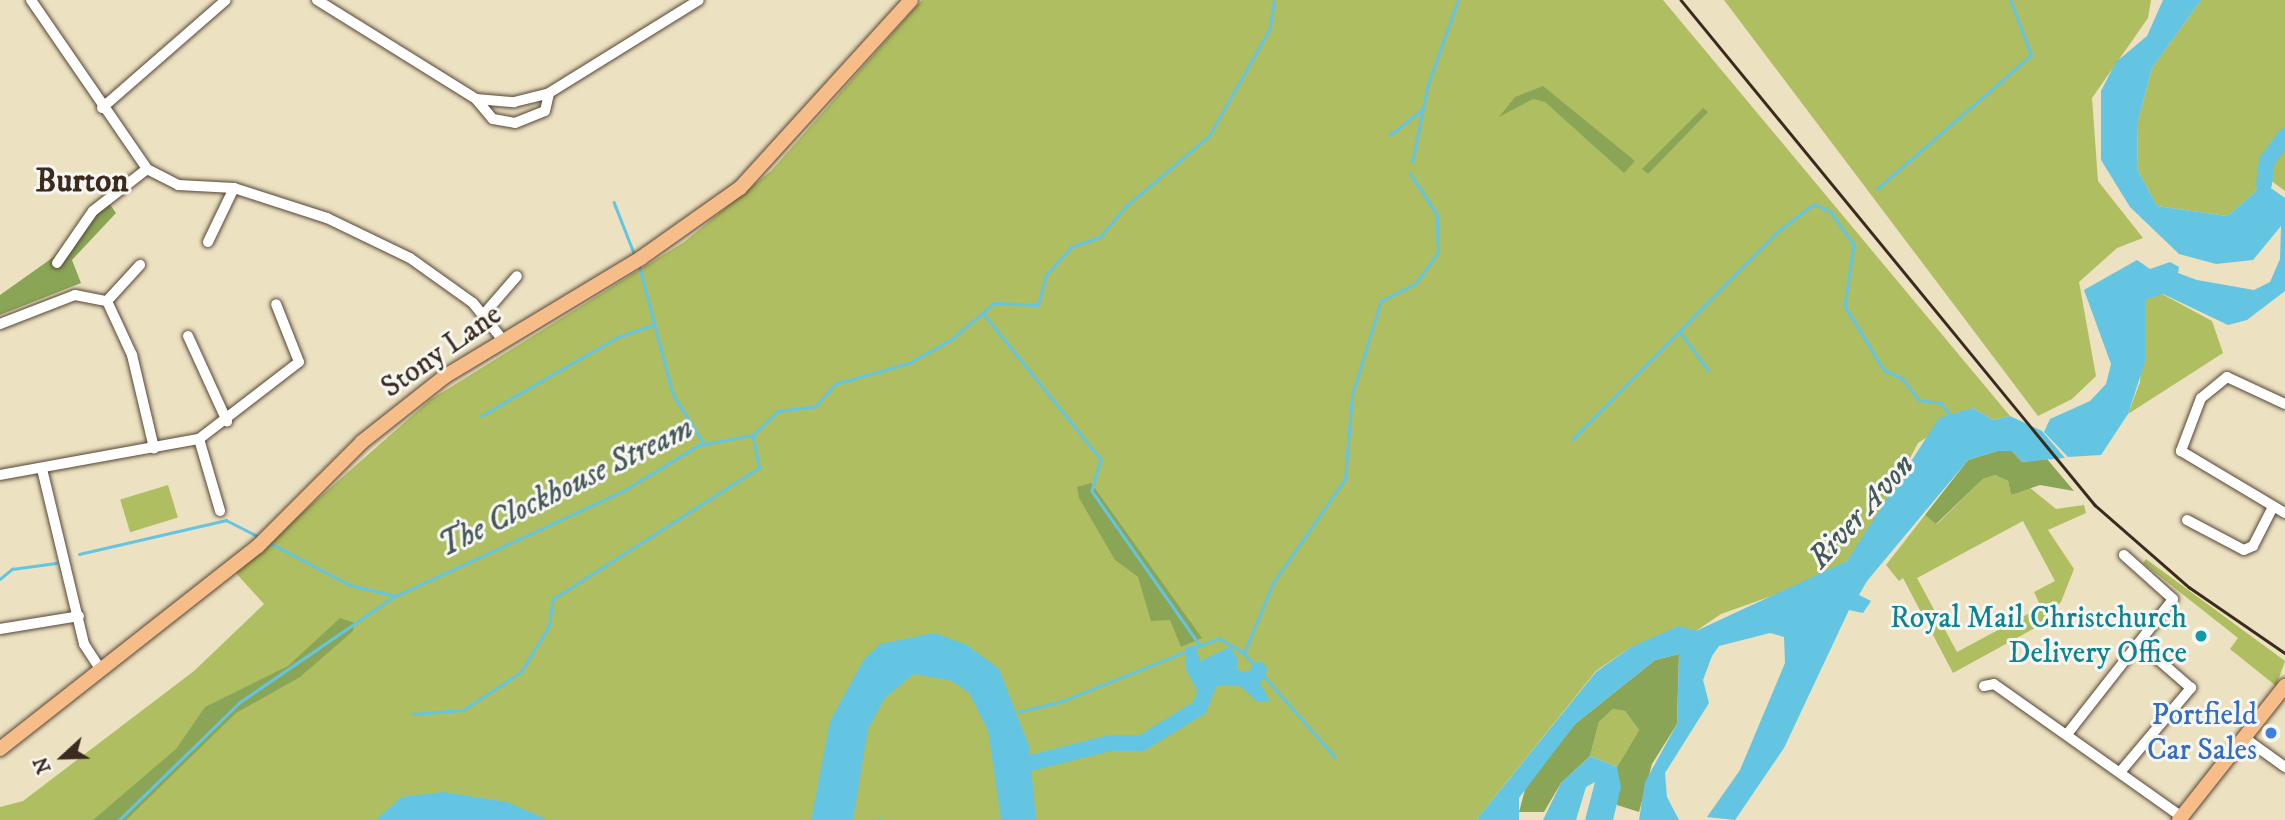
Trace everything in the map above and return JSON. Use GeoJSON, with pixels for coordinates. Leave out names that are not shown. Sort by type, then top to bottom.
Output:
{"type":"FeatureCollection","features":[{"type":"Feature","properties":{"kind":"main road","name":"Stony Lane"},"geometry":{"type":"LineString","coordinates":[[0,749],[258,546],[362,442],[444,377],[641,258],[740,188],[911,0]]}},
{"type":"Feature","properties":{"kind":"main road"},"geometry":{"type":"LineString","coordinates":[[2181,819],[2285,686]]}},
{"type":"Feature","properties":{"kind":"street"},"geometry":{"type":"LineString","coordinates":[[31,0],[102,108],[147,169],[178,185],[234,188],[327,218],[410,258],[484,314],[503,340]]}},
{"type":"Feature","properties":{"kind":"street"},"geometry":{"type":"LineString","coordinates":[[102,108],[226,0]]}},
{"type":"Feature","properties":{"kind":"street"},"geometry":{"type":"LineString","coordinates":[[317,0],[476,99],[493,119],[515,123],[545,111],[550,93]]}},
{"type":"Feature","properties":{"kind":"street"},"geometry":{"type":"LineString","coordinates":[[476,99],[514,102],[550,93],[699,0]]}},
{"type":"Feature","properties":{"kind":"street"},"geometry":{"type":"LineString","coordinates":[[57,264],[93,211],[147,169]]}},
{"type":"Feature","properties":{"kind":"street"},"geometry":{"type":"LineString","coordinates":[[208,242],[234,188]]}},
{"type":"Feature","properties":{"kind":"street"},"geometry":{"type":"LineString","coordinates":[[107,301],[140,265]]}},
{"type":"Feature","properties":{"kind":"street"},"geometry":{"type":"LineString","coordinates":[[484,314],[517,276]]}},
{"type":"Feature","properties":{"kind":"street"},"geometry":{"type":"LineString","coordinates":[[0,324],[75,295],[107,301]]}},
{"type":"Feature","properties":{"kind":"street"},"geometry":{"type":"LineString","coordinates":[[107,301],[132,355],[154,448]]}},
{"type":"Feature","properties":{"kind":"street"},"geometry":{"type":"LineString","coordinates":[[0,475],[199,439],[227,421],[299,362],[276,304]]}},
{"type":"Feature","properties":{"kind":"street"},"geometry":{"type":"LineString","coordinates":[[188,336],[227,421]]}},
{"type":"Feature","properties":{"kind":"street"},"geometry":{"type":"LineString","coordinates":[[2285,404],[2227,377],[2201,398],[2181,442],[2185,457],[2285,513]]}},
{"type":"Feature","properties":{"kind":"street"},"geometry":{"type":"LineString","coordinates":[[199,439],[220,510]]}},
{"type":"Feature","properties":{"kind":"street"},"geometry":{"type":"LineString","coordinates":[[42,468],[84,644],[100,669]]}},
{"type":"Feature","properties":{"kind":"street"},"geometry":{"type":"LineString","coordinates":[[2187,520],[2244,550],[2253,546],[2273,507]]}},
{"type":"Feature","properties":{"kind":"street"},"geometry":{"type":"LineString","coordinates":[[2068,733],[2173,599],[2124,555]]}},
{"type":"Feature","properties":{"kind":"street"},"geometry":{"type":"LineString","coordinates":[[0,629],[79,615]]}},
{"type":"Feature","properties":{"kind":"street"},"geometry":{"type":"LineString","coordinates":[[2121,771],[2191,688],[2139,643]]}},
{"type":"Feature","properties":{"kind":"street"},"geometry":{"type":"LineString","coordinates":[[1984,686],[1994,684],[2068,733],[2181,819]]}},
{"type":"Feature","properties":{"kind":"street"},"geometry":{"type":"LineString","coordinates":[[2246,739],[2285,767]]}},
{"type":"Feature","properties":{"kind":"green space"},"geometry":{"type":"Polygon","coordinates":[[[922,0],[1663,0],[2010,416],[1993,420],[1973,408],[1918,443],[1874,526],[1847,561],[1819,579],[1721,614],[1696,631],[1631,647],[1596,671],[1476,820],[0,820],[0,807],[23,801],[194,671],[264,604],[235,572],[430,400],[684,242],[771,171],[922,0]]]}},
{"type":"Feature","properties":{"kind":"green space"},"geometry":{"type":"Polygon","coordinates":[[[1724,0],[2151,0],[2148,18],[2092,98],[2098,181],[2143,238],[2117,248],[2079,282],[2096,376],[2072,399],[2038,416],[1724,0]]]}},
{"type":"Feature","properties":{"kind":"green space"},"geometry":{"type":"Polygon","coordinates":[[[2201,0],[2285,0],[2285,191],[2269,179],[2269,162],[2255,192],[2227,216],[2157,206],[2137,169],[2138,121],[2152,68],[2201,0]]]}},
{"type":"Feature","properties":{"kind":"green space"},"geometry":{"type":"Polygon","coordinates":[[[1543,86],[1635,161],[1624,173],[1545,102],[1533,99],[1499,117],[1515,97],[1543,86]]]}},
{"type":"Feature","properties":{"kind":"green space"},"geometry":{"type":"Polygon","coordinates":[[[1703,108],[1708,112],[1648,174],[1642,169],[1703,108]]]}},
{"type":"Feature","properties":{"kind":"green space"},"geometry":{"type":"Polygon","coordinates":[[[104,196],[116,213],[72,260],[81,283],[0,315],[0,295],[55,256],[104,196]]]}},
{"type":"Feature","properties":{"kind":"green space"},"geometry":{"type":"Polygon","coordinates":[[[2162,294],[2212,321],[2223,353],[2128,414],[2140,382],[2144,300],[2162,294]]]}},
{"type":"Feature","properties":{"kind":"green space"},"geometry":{"type":"Polygon","coordinates":[[[1997,451],[2012,451],[2022,462],[2047,459],[2074,491],[2040,485],[2011,495],[2008,481],[1995,475],[1983,479],[1936,524],[1925,515],[1968,460],[1997,451]]]}},
{"type":"Feature","properties":{"kind":"green space"},"geometry":{"type":"Polygon","coordinates":[[[1995,475],[2008,481],[2011,495],[2029,487],[2056,509],[2084,505],[2086,513],[2048,530],[2074,569],[2061,602],[2035,628],[1953,673],[1903,578],[1899,581],[1886,565],[1925,515],[1937,524],[1983,479],[1995,475]],[[2023,521],[1917,578],[1957,652],[2041,607],[2034,592],[2055,581],[2023,521]]]}},
{"type":"Feature","properties":{"kind":"green space"},"geometry":{"type":"Polygon","coordinates":[[[1091,483],[1202,638],[1181,647],[1170,620],[1151,621],[1138,577],[1115,560],[1079,498],[1077,487],[1091,483]]]}},
{"type":"Feature","properties":{"kind":"green space"},"geometry":{"type":"Polygon","coordinates":[[[168,485],[178,518],[130,532],[120,500],[168,485]]]}},
{"type":"Feature","properties":{"kind":"green space"},"geometry":{"type":"Polygon","coordinates":[[[2146,559],[2285,661],[2276,686],[2230,649],[2238,638],[2143,563],[2146,559]]]}},
{"type":"Feature","properties":{"kind":"green space"},"geometry":{"type":"Polygon","coordinates":[[[340,618],[355,623],[353,631],[300,677],[236,713],[126,820],[93,820],[176,749],[205,707],[288,666],[340,618]]]}},
{"type":"Feature","properties":{"kind":"green space"},"geometry":{"type":"Polygon","coordinates":[[[1679,654],[1677,724],[1652,764],[1639,812],[1617,805],[1617,767],[1639,730],[1625,711],[1613,709],[1599,722],[1590,756],[1561,783],[1544,812],[1519,812],[1526,786],[1575,724],[1655,660],[1679,654]]]}},
{"type":"Feature","properties":{"kind":"green space"},"geometry":{"type":"Polygon","coordinates":[[[1613,709],[1625,711],[1639,730],[1617,767],[1590,756],[1599,722],[1613,709]]]}},
{"type":"Feature","properties":{"kind":"water"},"geometry":{"type":"Polygon","coordinates":[[[2163,0],[2201,0],[2152,68],[2138,121],[2137,169],[2157,206],[2227,216],[2255,192],[2270,161],[2268,186],[2285,198],[2285,291],[2247,320],[2228,325],[2163,294],[2145,300],[2145,362],[2128,414],[2101,455],[2068,457],[2044,432],[2050,419],[2090,401],[2106,384],[2111,364],[2084,290],[2137,260],[2150,269],[2170,262],[2179,267],[2178,273],[2197,280],[2254,290],[2270,282],[2280,259],[2281,226],[2253,260],[2216,264],[2179,254],[2130,207],[2101,160],[2101,91],[2116,62],[2147,36],[2163,0]]]}},
{"type":"Feature","properties":{"kind":"water"},"geometry":{"type":"Polygon","coordinates":[[[1973,408],[1993,420],[2010,416],[2042,431],[2065,458],[2022,462],[2012,451],[1997,451],[1968,460],[1867,581],[1859,595],[1871,601],[1863,613],[1849,610],[1784,748],[1735,820],[1707,817],[1740,770],[1785,663],[1784,637],[1770,633],[1719,646],[1712,656],[1703,680],[1709,703],[1665,773],[1667,797],[1679,820],[1639,820],[1645,782],[1677,724],[1679,654],[1655,660],[1575,724],[1519,798],[1519,820],[1476,820],[1596,672],[1631,647],[1679,626],[1696,631],[1847,561],[1939,418],[1973,408]]]}},
{"type":"Feature","properties":{"kind":"water"},"geometry":{"type":"Polygon","coordinates":[[[934,633],[967,645],[999,669],[1029,746],[1036,820],[1001,820],[988,731],[969,693],[952,681],[914,674],[885,698],[868,729],[853,820],[811,820],[830,721],[864,659],[880,644],[934,633]]]}},
{"type":"Feature","properties":{"kind":"water"},"geometry":{"type":"Polygon","coordinates":[[[1195,646],[1200,661],[1230,647],[1238,659],[1236,673],[1257,678],[1270,701],[1256,701],[1239,685],[1218,685],[1206,707],[1193,714],[1201,698],[1186,670],[1185,647],[1195,646]]]}},
{"type":"Feature","properties":{"kind":"water"},"geometry":{"type":"Polygon","coordinates":[[[1590,756],[1617,767],[1621,787],[1613,820],[1585,820],[1595,782],[1586,787],[1576,820],[1543,820],[1561,783],[1590,756]]]}},
{"type":"Feature","properties":{"kind":"water"},"geometry":{"type":"Polygon","coordinates":[[[443,792],[507,802],[548,820],[376,820],[401,797],[443,792]]]}},
{"type":"Feature","properties":{"kind":"waterway","name":"The Clockhouse Stream"},"geometry":{"type":"LineString","coordinates":[[270,543],[350,585],[396,596],[623,491],[699,445],[753,435],[778,411],[816,406],[835,384],[909,363],[952,339],[994,303],[1038,305],[1046,275],[1071,247],[1100,237],[1125,207],[1209,136],[1270,28],[1274,0]]}},
{"type":"Feature","properties":{"kind":"waterway"},"geometry":{"type":"LineString","coordinates":[[1412,163],[1428,84],[1458,0]]}},
{"type":"Feature","properties":{"kind":"waterway"},"geometry":{"type":"LineString","coordinates":[[1877,189],[2031,55],[2010,0]]}},
{"type":"Feature","properties":{"kind":"waterway"},"geometry":{"type":"LineString","coordinates":[[1390,135],[1423,109]]}},
{"type":"Feature","properties":{"kind":"waterway"},"geometry":{"type":"LineString","coordinates":[[2264,184],[2267,161],[2285,136]]}},
{"type":"Feature","properties":{"kind":"waterway"},"geometry":{"type":"LineString","coordinates":[[1244,653],[1273,583],[1345,479],[1352,395],[1381,301],[1416,283],[1438,253],[1437,215],[1410,174]]}},
{"type":"Feature","properties":{"kind":"waterway"},"geometry":{"type":"LineString","coordinates":[[614,202],[634,253]]}},
{"type":"Feature","properties":{"kind":"waterway"},"geometry":{"type":"LineString","coordinates":[[1572,440],[1777,232],[1814,204],[1831,212],[1854,245],[1845,306],[1884,370],[1903,379],[1919,400],[1941,403],[1951,416]]}},
{"type":"Feature","properties":{"kind":"waterway"},"geometry":{"type":"LineString","coordinates":[[640,268],[673,394],[704,444]]}},
{"type":"Feature","properties":{"kind":"waterway"},"geometry":{"type":"LineString","coordinates":[[983,313],[1101,459],[1092,491],[1200,645]]}},
{"type":"Feature","properties":{"kind":"waterway"},"geometry":{"type":"LineString","coordinates":[[481,416],[618,337],[653,325]]}},
{"type":"Feature","properties":{"kind":"waterway"},"geometry":{"type":"LineString","coordinates":[[1681,333],[1708,370]]}},
{"type":"Feature","properties":{"kind":"waterway"},"geometry":{"type":"LineString","coordinates":[[412,714],[463,710],[521,672],[549,626],[553,599],[759,468],[753,436]]}},
{"type":"Feature","properties":{"kind":"waterway","name":"The Clockhouse Stream"},"geometry":{"type":"LineString","coordinates":[[79,554],[226,520],[257,536]]}},
{"type":"Feature","properties":{"kind":"waterway","name":"The Clockhouse Stream"},"geometry":{"type":"LineString","coordinates":[[0,579],[12,569],[56,563]]}},
{"type":"Feature","properties":{"kind":"waterway"},"geometry":{"type":"LineString","coordinates":[[119,820],[240,702],[395,596]]}},
{"type":"Feature","properties":{"kind":"waterway"},"geometry":{"type":"LineString","coordinates":[[1018,712],[1063,701],[1219,638],[1244,653],[1335,757]]}},
{"type":"Feature","properties":{"kind":"waterway","name":"River Avon"},"geometry":{"type":"LineString","coordinates":[[1237,678],[1252,681],[1259,670]]}},
{"type":"Feature","properties":{"kind":"waterway","name":"River Avon"},"geometry":{"type":"LineString","coordinates":[[1011,768],[1110,743],[1142,743],[1199,708],[1204,696]]}},
{"type":"Feature","properties":{"kind":"railway"},"geometry":{"type":"LineString","coordinates":[[1681,0],[2095,505],[2189,587],[2285,653]]}},
{"type":"Feature","properties":{"kind":"place","name":"Royal Mail Christchurch Delivery Office"},"geometry":{"type":"Point","coordinates":[2201,636]}},
{"type":"Feature","properties":{"kind":"place","name":"Portfield Car Sales"},"geometry":{"type":"Point","coordinates":[2271,733]}},
{"type":"Feature","properties":{"kind":"district","name":"Burton"},"geometry":{"type":"Point","coordinates":[82,182]}}]}
